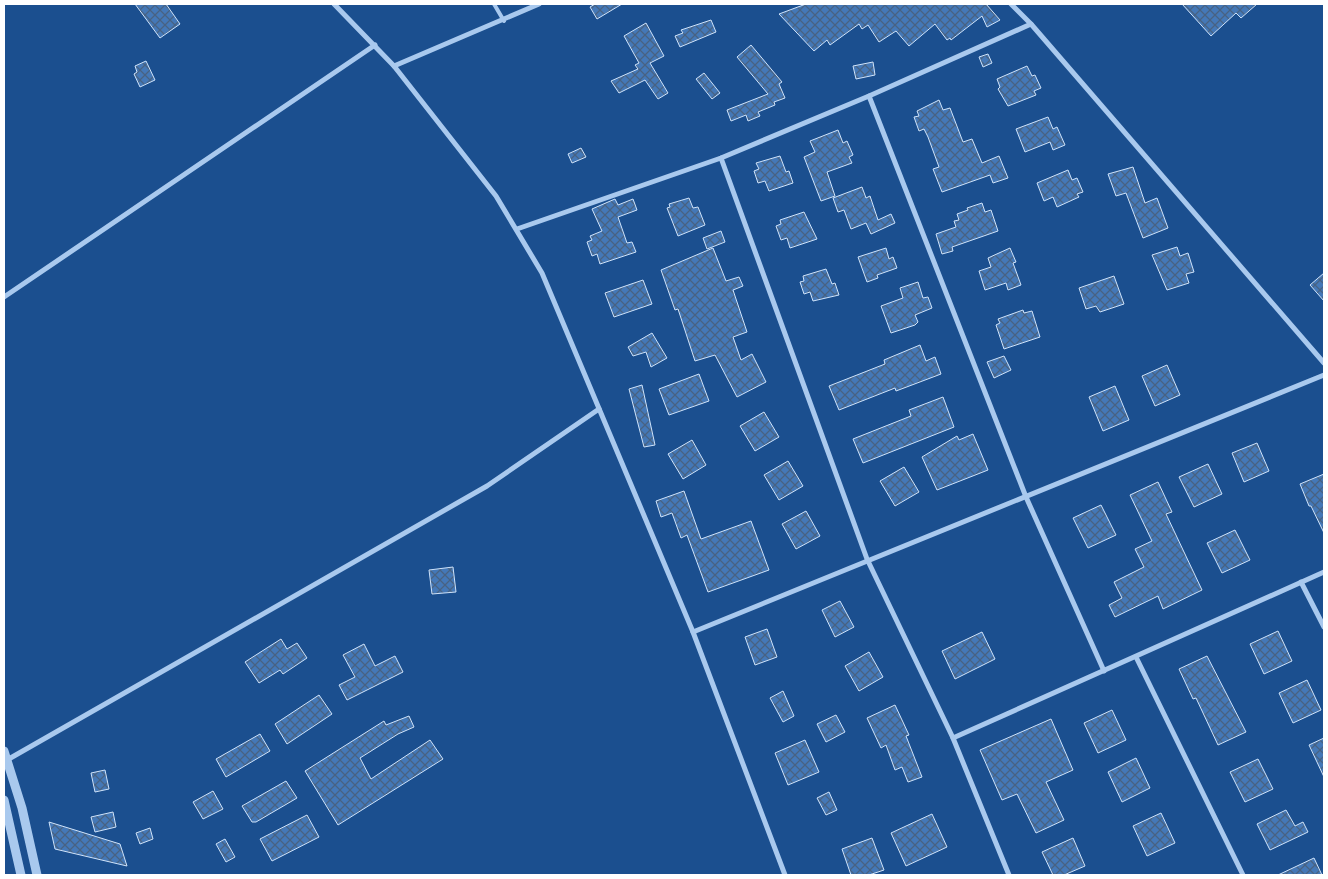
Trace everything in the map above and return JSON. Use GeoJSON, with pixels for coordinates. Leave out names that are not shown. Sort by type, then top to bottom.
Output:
{"type":"FeatureCollection","features":[{"type":"Feature","properties":{"kind":"street"},"geometry":{"type":"LineString","coordinates":[[334,4],[394,66],[496,196],[542,273],[693,632],[785,875]]}},
{"type":"Feature","properties":{"kind":"street"},"geometry":{"type":"LineString","coordinates":[[394,66],[539,4]]}},
{"type":"Feature","properties":{"kind":"street"},"geometry":{"type":"LineString","coordinates":[[1011,4],[1031,24],[1324,363]]}},
{"type":"Feature","properties":{"kind":"street"},"geometry":{"type":"LineString","coordinates":[[517,229],[721,158],[869,96],[1031,24]]}},
{"type":"Feature","properties":{"kind":"street"},"geometry":{"type":"LineString","coordinates":[[4,296],[375,45]]}},
{"type":"Feature","properties":{"kind":"street"},"geometry":{"type":"LineString","coordinates":[[869,96],[1026,497],[1104,671]]}},
{"type":"Feature","properties":{"kind":"street"},"geometry":{"type":"LineString","coordinates":[[721,158],[867,559],[953,738],[1009,875]]}},
{"type":"Feature","properties":{"kind":"street"},"geometry":{"type":"LineString","coordinates":[[693,632],[867,559],[1026,497],[1324,375]]}},
{"type":"Feature","properties":{"kind":"street"},"geometry":{"type":"LineString","coordinates":[[37,875],[22,808],[5,756],[487,486],[599,408]]}},
{"type":"Feature","properties":{"kind":"street"},"geometry":{"type":"LineString","coordinates":[[953,738],[1324,572]]}},
{"type":"Feature","properties":{"kind":"street"},"geometry":{"type":"LineString","coordinates":[[1301,582],[1324,627]]}},
{"type":"Feature","properties":{"kind":"street"},"geometry":{"type":"LineString","coordinates":[[1136,657],[1242,875]]}},
{"type":"Feature","properties":{"kind":"street"},"geometry":{"type":"LineString","coordinates":[[5,806],[21,875]]}},
{"type":"Feature","properties":{"kind":"lane"},"geometry":{"type":"LineString","coordinates":[[494,4],[504,20]]}},
{"type":"Feature","properties":{"kind":"building"},"geometry":{"type":"Polygon","coordinates":[[[135,4],[166,4],[180,24],[160,38],[135,4]]]}},
{"type":"Feature","properties":{"kind":"building"},"geometry":{"type":"Polygon","coordinates":[[[595,4],[622,4],[597,19],[590,7],[595,4]]]}},
{"type":"Feature","properties":{"kind":"building"},"geometry":{"type":"Polygon","coordinates":[[[806,4],[986,4],[1000,20],[987,27],[982,16],[951,40],[950,38],[947,40],[935,24],[909,46],[896,31],[879,42],[868,25],[862,29],[859,24],[830,45],[827,40],[814,51],[779,14],[806,4]]]}},
{"type":"Feature","properties":{"kind":"building"},"geometry":{"type":"Polygon","coordinates":[[[1182,4],[1257,4],[1241,18],[1236,13],[1211,36],[1182,4]]]}},
{"type":"Feature","properties":{"kind":"building"},"geometry":{"type":"Polygon","coordinates":[[[711,20],[716,32],[680,47],[675,36],[683,33],[681,30],[711,20]]]}},
{"type":"Feature","properties":{"kind":"building"},"geometry":{"type":"Polygon","coordinates":[[[646,23],[664,56],[650,63],[668,93],[658,99],[645,80],[619,93],[611,81],[638,69],[635,65],[639,63],[624,36],[646,23]]]}},
{"type":"Feature","properties":{"kind":"building"},"geometry":{"type":"Polygon","coordinates":[[[751,45],[782,82],[779,84],[785,98],[774,102],[775,105],[758,112],[760,116],[748,121],[746,115],[731,121],[727,110],[768,94],[737,57],[751,45]]]}},
{"type":"Feature","properties":{"kind":"building"},"geometry":{"type":"Polygon","coordinates":[[[988,54],[992,63],[983,67],[979,57],[988,54]]]}},
{"type":"Feature","properties":{"kind":"building"},"geometry":{"type":"Polygon","coordinates":[[[146,61],[155,80],[140,87],[134,74],[137,72],[135,66],[146,61]]]}},
{"type":"Feature","properties":{"kind":"building"},"geometry":{"type":"Polygon","coordinates":[[[873,62],[875,75],[856,79],[853,66],[873,62]]]}},
{"type":"Feature","properties":{"kind":"building"},"geometry":{"type":"Polygon","coordinates":[[[1027,66],[1032,76],[1035,75],[1041,88],[1034,91],[1036,95],[1008,106],[998,89],[1000,87],[997,79],[1027,66]]]}},
{"type":"Feature","properties":{"kind":"building"},"geometry":{"type":"Polygon","coordinates":[[[704,73],[720,93],[712,99],[696,79],[704,73]]]}},
{"type":"Feature","properties":{"kind":"building"},"geometry":{"type":"Polygon","coordinates":[[[939,100],[943,110],[950,108],[963,142],[972,139],[982,163],[999,156],[1008,178],[993,183],[990,175],[942,192],[933,169],[939,167],[928,137],[924,129],[919,131],[914,117],[919,116],[917,111],[939,100]]]}},
{"type":"Feature","properties":{"kind":"building"},"geometry":{"type":"Polygon","coordinates":[[[1048,117],[1053,129],[1057,127],[1065,145],[1053,150],[1050,142],[1025,152],[1016,129],[1048,117]]]}},
{"type":"Feature","properties":{"kind":"building"},"geometry":{"type":"Polygon","coordinates":[[[838,130],[843,143],[847,141],[853,155],[849,157],[852,163],[827,172],[835,196],[821,201],[804,157],[815,152],[810,141],[838,130]]]}},
{"type":"Feature","properties":{"kind":"building"},"geometry":{"type":"Polygon","coordinates":[[[581,148],[586,157],[572,163],[568,154],[581,148]]]}},
{"type":"Feature","properties":{"kind":"building"},"geometry":{"type":"Polygon","coordinates":[[[780,156],[786,172],[789,171],[793,183],[769,191],[765,181],[758,183],[754,171],[759,169],[756,163],[780,156]]]}},
{"type":"Feature","properties":{"kind":"building"},"geometry":{"type":"Polygon","coordinates":[[[1133,167],[1145,203],[1157,198],[1168,228],[1143,238],[1126,193],[1116,196],[1108,174],[1133,167]]]}},
{"type":"Feature","properties":{"kind":"building"},"geometry":{"type":"Polygon","coordinates":[[[1068,170],[1072,180],[1077,178],[1083,192],[1077,194],[1079,197],[1057,207],[1053,197],[1044,201],[1037,183],[1068,170]]]}},
{"type":"Feature","properties":{"kind":"building"},"geometry":{"type":"Polygon","coordinates":[[[862,187],[866,198],[870,196],[878,220],[891,214],[895,223],[871,234],[866,223],[851,229],[844,210],[838,212],[833,198],[862,187]]]}},
{"type":"Feature","properties":{"kind":"building"},"geometry":{"type":"Polygon","coordinates":[[[689,198],[693,208],[698,207],[705,225],[678,236],[667,208],[670,207],[669,204],[689,198]]]}},
{"type":"Feature","properties":{"kind":"building"},"geometry":{"type":"Polygon","coordinates":[[[615,199],[618,205],[633,199],[637,210],[618,217],[627,243],[632,242],[636,252],[600,264],[597,254],[592,256],[587,242],[592,240],[590,236],[602,231],[592,209],[615,199]]]}},
{"type":"Feature","properties":{"kind":"building"},"geometry":{"type":"Polygon","coordinates":[[[982,203],[985,212],[991,210],[998,231],[952,247],[953,251],[942,254],[936,234],[956,227],[954,221],[959,220],[957,214],[982,203]]]}},
{"type":"Feature","properties":{"kind":"building"},"geometry":{"type":"Polygon","coordinates":[[[804,212],[817,239],[790,248],[787,238],[781,240],[776,226],[781,224],[780,220],[804,212]]]}},
{"type":"Feature","properties":{"kind":"building"},"geometry":{"type":"Polygon","coordinates":[[[721,231],[725,242],[707,249],[703,238],[721,231]]]}},
{"type":"Feature","properties":{"kind":"building"},"geometry":{"type":"Polygon","coordinates":[[[1177,247],[1180,256],[1188,253],[1194,272],[1186,274],[1189,283],[1167,290],[1152,255],[1177,247]]]}},
{"type":"Feature","properties":{"kind":"building"},"geometry":{"type":"Polygon","coordinates":[[[713,248],[726,281],[739,277],[743,286],[733,290],[747,332],[733,337],[741,360],[752,354],[766,382],[737,397],[715,355],[695,361],[678,309],[675,310],[661,270],[713,248]]]}},
{"type":"Feature","properties":{"kind":"building"},"geometry":{"type":"Polygon","coordinates":[[[886,248],[889,259],[893,257],[897,268],[877,275],[878,278],[867,282],[858,257],[886,248]]]}},
{"type":"Feature","properties":{"kind":"building"},"geometry":{"type":"Polygon","coordinates":[[[1010,248],[1016,262],[1013,263],[1021,285],[1008,290],[1006,283],[985,290],[979,271],[991,267],[988,258],[1010,248]]]}},
{"type":"Feature","properties":{"kind":"building"},"geometry":{"type":"Polygon","coordinates":[[[826,269],[832,284],[835,283],[839,295],[813,301],[810,292],[804,294],[800,282],[804,281],[803,276],[826,269]]]}},
{"type":"Feature","properties":{"kind":"building"},"geometry":{"type":"Polygon","coordinates":[[[1324,273],[1324,301],[1310,285],[1324,273]]]}},
{"type":"Feature","properties":{"kind":"building"},"geometry":{"type":"Polygon","coordinates":[[[1114,276],[1124,304],[1100,312],[1096,306],[1086,309],[1079,288],[1114,276]]]}},
{"type":"Feature","properties":{"kind":"building"},"geometry":{"type":"Polygon","coordinates":[[[643,280],[652,304],[614,317],[605,293],[643,280]]]}},
{"type":"Feature","properties":{"kind":"building"},"geometry":{"type":"Polygon","coordinates":[[[918,282],[923,298],[928,297],[932,308],[915,315],[918,322],[915,325],[891,333],[881,306],[903,298],[900,288],[918,282]]]}},
{"type":"Feature","properties":{"kind":"building"},"geometry":{"type":"Polygon","coordinates":[[[1023,310],[1024,313],[1032,311],[1040,337],[1004,349],[996,325],[1000,323],[998,319],[1023,310]]]}},
{"type":"Feature","properties":{"kind":"building"},"geometry":{"type":"Polygon","coordinates":[[[652,333],[667,358],[651,367],[646,352],[633,356],[628,347],[652,333]]]}},
{"type":"Feature","properties":{"kind":"building"},"geometry":{"type":"Polygon","coordinates":[[[920,345],[926,361],[935,357],[941,374],[896,391],[895,388],[839,410],[829,386],[885,364],[884,360],[920,345]]]}},
{"type":"Feature","properties":{"kind":"building"},"geometry":{"type":"Polygon","coordinates":[[[1004,356],[1011,370],[994,378],[987,362],[1004,356]]]}},
{"type":"Feature","properties":{"kind":"building"},"geometry":{"type":"Polygon","coordinates":[[[1167,365],[1180,395],[1155,406],[1142,376],[1167,365]]]}},
{"type":"Feature","properties":{"kind":"building"},"geometry":{"type":"Polygon","coordinates":[[[699,374],[709,401],[669,415],[659,389],[699,374]]]}},
{"type":"Feature","properties":{"kind":"building"},"geometry":{"type":"Polygon","coordinates":[[[642,385],[655,445],[644,447],[629,389],[642,385]]]}},
{"type":"Feature","properties":{"kind":"building"},"geometry":{"type":"Polygon","coordinates":[[[1115,386],[1129,420],[1103,431],[1089,397],[1115,386]]]}},
{"type":"Feature","properties":{"kind":"building"},"geometry":{"type":"Polygon","coordinates":[[[943,397],[954,427],[863,463],[853,439],[911,416],[909,410],[943,397]]]}},
{"type":"Feature","properties":{"kind":"building"},"geometry":{"type":"Polygon","coordinates":[[[764,412],[779,437],[755,451],[740,426],[764,412]]]}},
{"type":"Feature","properties":{"kind":"building"},"geometry":{"type":"Polygon","coordinates":[[[973,434],[988,470],[937,490],[922,457],[957,436],[959,440],[973,434]]]}},
{"type":"Feature","properties":{"kind":"building"},"geometry":{"type":"Polygon","coordinates":[[[692,440],[706,465],[683,479],[668,454],[692,440]]]}},
{"type":"Feature","properties":{"kind":"building"},"geometry":{"type":"Polygon","coordinates":[[[1257,443],[1269,471],[1244,482],[1232,453],[1257,443]]]}},
{"type":"Feature","properties":{"kind":"building"},"geometry":{"type":"Polygon","coordinates":[[[788,461],[803,486],[779,500],[764,475],[788,461]]]}},
{"type":"Feature","properties":{"kind":"building"},"geometry":{"type":"Polygon","coordinates":[[[1208,464],[1222,494],[1194,507],[1179,477],[1208,464]]]}},
{"type":"Feature","properties":{"kind":"building"},"geometry":{"type":"Polygon","coordinates":[[[904,467],[919,492],[895,506],[880,481],[904,467]]]}},
{"type":"Feature","properties":{"kind":"building"},"geometry":{"type":"Polygon","coordinates":[[[1324,474],[1324,533],[1311,506],[1309,506],[1300,484],[1324,474]]]}},
{"type":"Feature","properties":{"kind":"building"},"geometry":{"type":"Polygon","coordinates":[[[1158,482],[1172,512],[1166,514],[1202,590],[1163,609],[1158,596],[1115,617],[1109,605],[1122,598],[1114,582],[1144,567],[1135,549],[1152,541],[1130,495],[1158,482]]]}},
{"type":"Feature","properties":{"kind":"building"},"geometry":{"type":"Polygon","coordinates":[[[684,491],[701,539],[751,521],[769,570],[708,592],[687,535],[681,538],[672,513],[661,517],[656,501],[684,491]]]}},
{"type":"Feature","properties":{"kind":"building"},"geometry":{"type":"Polygon","coordinates":[[[1101,505],[1116,535],[1088,548],[1073,518],[1101,505]]]}},
{"type":"Feature","properties":{"kind":"building"},"geometry":{"type":"Polygon","coordinates":[[[806,511],[820,536],[796,549],[782,524],[806,511]]]}},
{"type":"Feature","properties":{"kind":"building"},"geometry":{"type":"Polygon","coordinates":[[[1235,530],[1250,560],[1222,573],[1207,543],[1235,530]]]}},
{"type":"Feature","properties":{"kind":"building"},"geometry":{"type":"Polygon","coordinates":[[[453,567],[456,592],[432,594],[429,570],[453,567]]]}},
{"type":"Feature","properties":{"kind":"building"},"geometry":{"type":"Polygon","coordinates":[[[840,601],[854,627],[835,637],[822,610],[840,601]]]}},
{"type":"Feature","properties":{"kind":"building"},"geometry":{"type":"Polygon","coordinates":[[[767,629],[777,657],[755,665],[745,637],[767,629]]]}},
{"type":"Feature","properties":{"kind":"building"},"geometry":{"type":"Polygon","coordinates":[[[1278,631],[1292,661],[1264,674],[1250,644],[1278,631]]]}},
{"type":"Feature","properties":{"kind":"building"},"geometry":{"type":"Polygon","coordinates":[[[982,632],[995,659],[955,679],[942,651],[982,632]]]}},
{"type":"Feature","properties":{"kind":"building"},"geometry":{"type":"Polygon","coordinates":[[[281,639],[287,649],[297,643],[307,658],[283,674],[280,670],[259,683],[245,662],[281,639]]]}},
{"type":"Feature","properties":{"kind":"building"},"geometry":{"type":"Polygon","coordinates":[[[364,644],[375,666],[395,656],[403,672],[347,700],[339,685],[355,677],[343,655],[364,644]]]}},
{"type":"Feature","properties":{"kind":"building"},"geometry":{"type":"Polygon","coordinates":[[[869,652],[883,677],[859,691],[845,666],[869,652]]]}},
{"type":"Feature","properties":{"kind":"building"},"geometry":{"type":"Polygon","coordinates":[[[1207,656],[1246,732],[1218,745],[1196,698],[1193,699],[1179,669],[1207,656]]]}},
{"type":"Feature","properties":{"kind":"building"},"geometry":{"type":"Polygon","coordinates":[[[1307,680],[1321,710],[1293,723],[1279,693],[1307,680]]]}},
{"type":"Feature","properties":{"kind":"building"},"geometry":{"type":"Polygon","coordinates":[[[783,691],[794,716],[783,722],[770,698],[783,691]]]}},
{"type":"Feature","properties":{"kind":"building"},"geometry":{"type":"Polygon","coordinates":[[[319,695],[332,714],[287,744],[275,724],[319,695]]]}},
{"type":"Feature","properties":{"kind":"building"},"geometry":{"type":"Polygon","coordinates":[[[895,705],[909,735],[906,736],[922,777],[908,782],[902,767],[895,770],[886,745],[881,748],[867,718],[895,705]]]}},
{"type":"Feature","properties":{"kind":"building"},"geometry":{"type":"Polygon","coordinates":[[[1112,710],[1126,740],[1098,753],[1084,723],[1112,710]]]}},
{"type":"Feature","properties":{"kind":"building"},"geometry":{"type":"Polygon","coordinates":[[[836,715],[845,732],[826,742],[817,724],[836,715]]]}},
{"type":"Feature","properties":{"kind":"building"},"geometry":{"type":"Polygon","coordinates":[[[409,716],[414,727],[398,734],[360,758],[371,779],[430,740],[443,759],[338,825],[305,771],[384,721],[386,725],[409,716]]]}},
{"type":"Feature","properties":{"kind":"building"},"geometry":{"type":"Polygon","coordinates":[[[1051,719],[1073,770],[1046,782],[1064,820],[1036,833],[1017,794],[1002,800],[980,750],[1051,719]]]}},
{"type":"Feature","properties":{"kind":"building"},"geometry":{"type":"Polygon","coordinates":[[[260,734],[270,751],[226,777],[216,759],[260,734]]]}},
{"type":"Feature","properties":{"kind":"building"},"geometry":{"type":"Polygon","coordinates":[[[1324,738],[1324,777],[1309,745],[1324,738]]]}},
{"type":"Feature","properties":{"kind":"building"},"geometry":{"type":"Polygon","coordinates":[[[805,740],[819,772],[788,785],[775,753],[805,740]]]}},
{"type":"Feature","properties":{"kind":"building"},"geometry":{"type":"Polygon","coordinates":[[[1136,758],[1150,788],[1122,802],[1108,772],[1136,758]]]}},
{"type":"Feature","properties":{"kind":"building"},"geometry":{"type":"Polygon","coordinates":[[[1258,759],[1273,789],[1245,802],[1230,772],[1258,759]]]}},
{"type":"Feature","properties":{"kind":"building"},"geometry":{"type":"Polygon","coordinates":[[[105,770],[109,789],[95,792],[91,773],[105,770]]]}},
{"type":"Feature","properties":{"kind":"building"},"geometry":{"type":"Polygon","coordinates":[[[286,781],[297,798],[256,822],[252,822],[242,806],[286,781]]]}},
{"type":"Feature","properties":{"kind":"building"},"geometry":{"type":"Polygon","coordinates":[[[213,791],[223,809],[203,819],[193,802],[213,791]]]}},
{"type":"Feature","properties":{"kind":"building"},"geometry":{"type":"Polygon","coordinates":[[[829,792],[837,810],[826,815],[817,798],[829,792]]]}},
{"type":"Feature","properties":{"kind":"building"},"geometry":{"type":"Polygon","coordinates":[[[1286,810],[1295,826],[1303,822],[1308,832],[1270,850],[1257,824],[1286,810]]]}},
{"type":"Feature","properties":{"kind":"building"},"geometry":{"type":"Polygon","coordinates":[[[113,812],[116,827],[95,832],[91,817],[113,812]]]}},
{"type":"Feature","properties":{"kind":"building"},"geometry":{"type":"Polygon","coordinates":[[[1161,813],[1175,843],[1147,856],[1133,826],[1161,813]]]}},
{"type":"Feature","properties":{"kind":"building"},"geometry":{"type":"Polygon","coordinates":[[[932,814],[947,847],[906,866],[891,833],[932,814]]]}},
{"type":"Feature","properties":{"kind":"building"},"geometry":{"type":"Polygon","coordinates":[[[307,815],[319,837],[272,861],[260,839],[307,815]]]}},
{"type":"Feature","properties":{"kind":"building"},"geometry":{"type":"Polygon","coordinates":[[[49,822],[120,844],[127,866],[55,849],[49,822]]]}},
{"type":"Feature","properties":{"kind":"building"},"geometry":{"type":"Polygon","coordinates":[[[150,828],[153,839],[140,844],[136,833],[150,828]]]}},
{"type":"Feature","properties":{"kind":"building"},"geometry":{"type":"Polygon","coordinates":[[[872,838],[884,870],[869,875],[851,875],[842,849],[872,838]]]}},
{"type":"Feature","properties":{"kind":"building"},"geometry":{"type":"Polygon","coordinates":[[[1073,838],[1085,866],[1064,875],[1053,875],[1042,852],[1073,838]]]}},
{"type":"Feature","properties":{"kind":"building"},"geometry":{"type":"Polygon","coordinates":[[[225,839],[235,857],[226,862],[216,844],[225,839]]]}},
{"type":"Feature","properties":{"kind":"building"},"geometry":{"type":"Polygon","coordinates":[[[1314,858],[1322,875],[1278,875],[1314,858]]]}}]}
